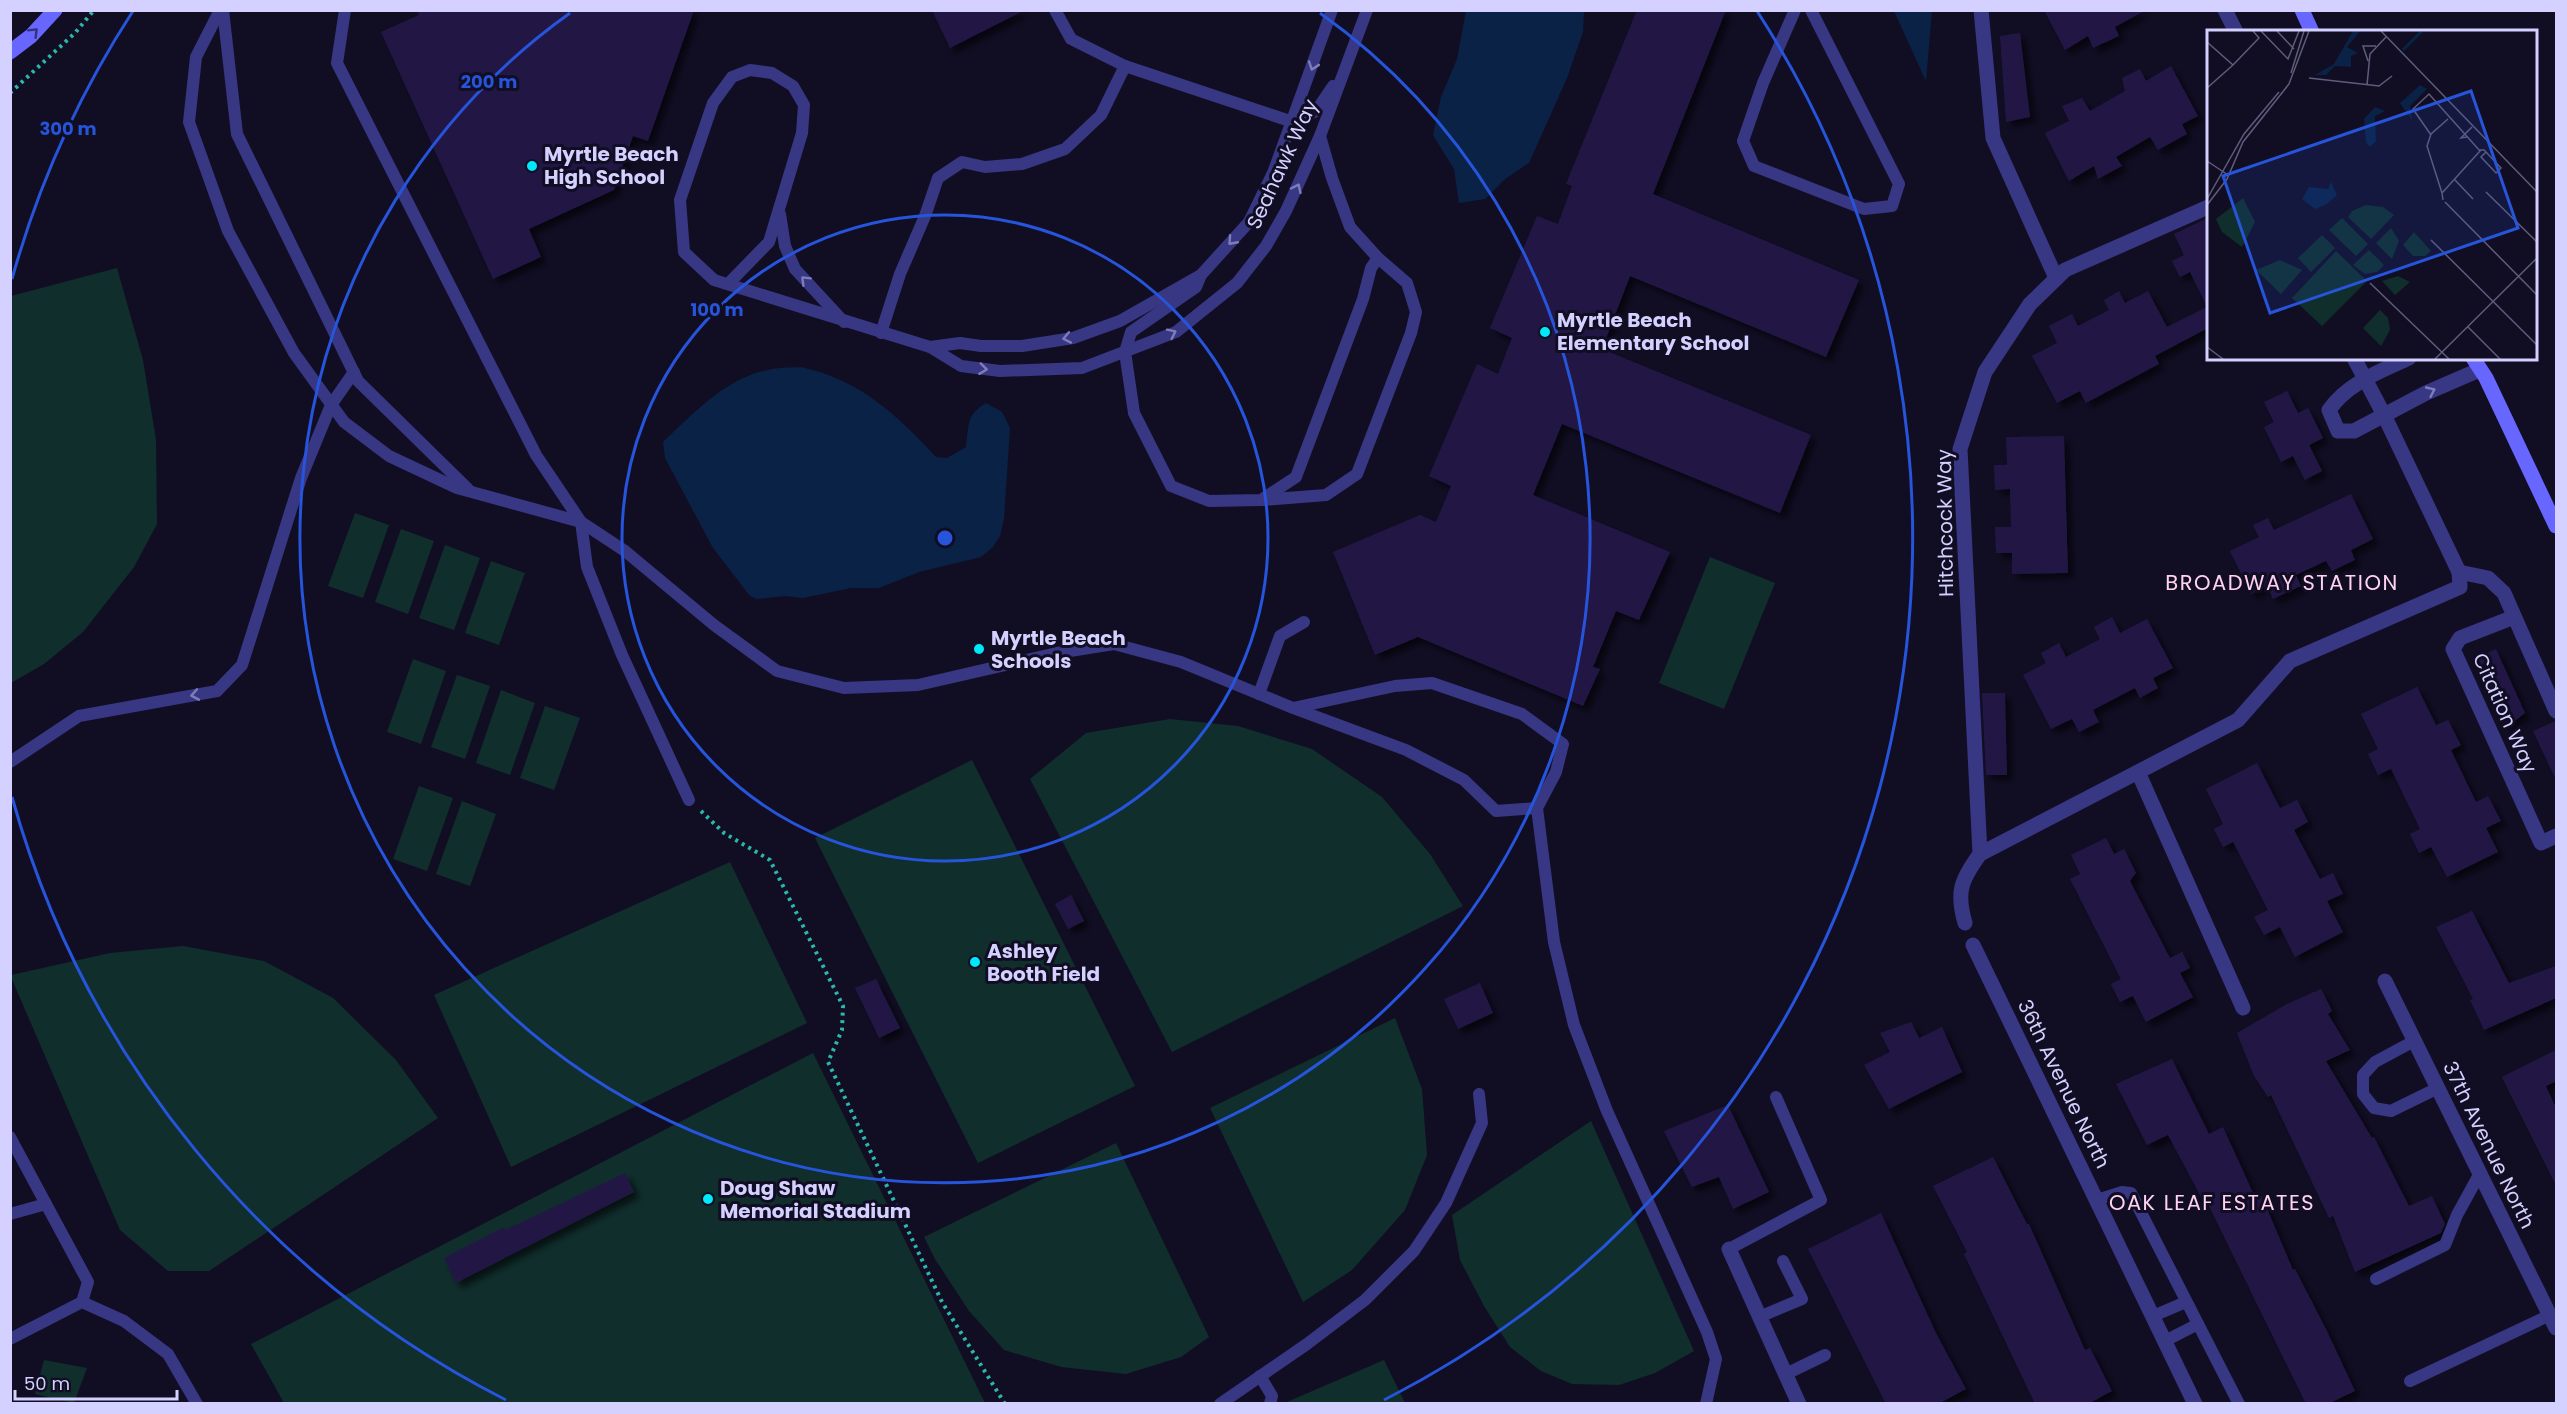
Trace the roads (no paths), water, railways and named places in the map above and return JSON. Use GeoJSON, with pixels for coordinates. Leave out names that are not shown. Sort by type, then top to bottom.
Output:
{"type":"FeatureCollection","features":[{"type":"Feature","properties":{"kind":"main road"},"geometry":{"type":"LineString","coordinates":[[10,52],[31,36],[55,10]]}},
{"type":"Feature","properties":{"kind":"main road"},"geometry":{"type":"LineString","coordinates":[[2302,10],[2311,30]]}},
{"type":"Feature","properties":{"kind":"main road"},"geometry":{"type":"LineString","coordinates":[[2476,364],[2486,378],[2556,526]]}},
{"type":"Feature","properties":{"kind":"street"},"geometry":{"type":"LineString","coordinates":[[1981,10],[1993,138],[2056,278]]}},
{"type":"Feature","properties":{"kind":"street"},"geometry":{"type":"LineString","coordinates":[[2225,10],[2235,30]]}},
{"type":"Feature","properties":{"kind":"street","name":"Hitchcock Way"},"geometry":{"type":"LineString","coordinates":[[1980,854],[1960,449],[1986,372],[2030,304],[2065,270],[2207,207]]}},
{"type":"Feature","properties":{"kind":"street"},"geometry":{"type":"LineString","coordinates":[[1965,923],[1960,905],[1964,876],[1980,854],[2238,720],[2290,661],[2460,587],[2458,572],[2384,415],[2355,360]]}},
{"type":"Feature","properties":{"kind":"street"},"geometry":{"type":"LineString","coordinates":[[2404,360],[2364,378],[2338,396],[2329,410],[2338,431],[2354,431],[2476,364]]}},
{"type":"Feature","properties":{"kind":"street"},"geometry":{"type":"LineString","coordinates":[[2458,572],[2488,578],[2504,593],[2556,711]]}},
{"type":"Feature","properties":{"kind":"street","name":"Citation Way"},"geometry":{"type":"LineString","coordinates":[[2514,617],[2460,638],[2453,649],[2541,843],[2556,836]]}},
{"type":"Feature","properties":{"kind":"street"},"geometry":{"type":"LineString","coordinates":[[2138,772],[2243,1008]]}},
{"type":"Feature","properties":{"kind":"street","name":"36th Avenue North"},"geometry":{"type":"LineString","coordinates":[[1973,945],[2195,1404]]}},
{"type":"Feature","properties":{"kind":"street","name":"37th Avenue North"},"geometry":{"type":"LineString","coordinates":[[2385,981],[2553,1321]]}},
{"type":"Feature","properties":{"kind":"street"},"geometry":{"type":"LineString","coordinates":[[1729,1250],[1799,1404]]}},
{"type":"Feature","properties":{"kind":"lane"},"geometry":{"type":"LineString","coordinates":[[221,10],[237,134],[358,381],[470,491]]}},
{"type":"Feature","properties":{"kind":"lane"},"geometry":{"type":"LineString","coordinates":[[221,10],[195,57],[189,123],[228,231],[294,353],[331,405],[344,422],[389,456],[457,488],[581,522],[625,551],[714,625],[777,670],[844,688],[918,684],[1114,644],[1181,662],[1293,708],[1406,750],[1464,780],[1496,811],[1537,808]]}},
{"type":"Feature","properties":{"kind":"lane"},"geometry":{"type":"LineString","coordinates":[[345,10],[337,63],[536,455],[581,522],[587,567],[622,655],[689,800]]}},
{"type":"Feature","properties":{"kind":"lane"},"geometry":{"type":"LineString","coordinates":[[1055,10],[1071,39],[1125,66],[1293,122],[1316,111],[1344,70]]}},
{"type":"Feature","properties":{"kind":"lane","name":"Seahawk Way"},"geometry":{"type":"LineString","coordinates":[[930,347],[960,343],[981,346],[1022,346],[1073,338],[1120,321],[1201,275],[1250,222],[1293,122],[1332,10]]}},
{"type":"Feature","properties":{"kind":"lane","name":"Seahawk Way"},"geometry":{"type":"LineString","coordinates":[[728,284],[769,242],[802,133],[804,105],[793,86],[772,73],[750,70],[732,77],[713,103],[680,200],[684,252],[714,280],[845,323],[930,347],[961,366],[1000,371],[1082,368],[1176,332],[1237,283],[1266,246],[1286,212],[1320,136],[1367,10]]}},
{"type":"Feature","properties":{"kind":"lane"},"geometry":{"type":"LineString","coordinates":[[1795,10],[1763,83],[1743,141],[1754,166],[1864,210],[1892,206],[1899,184],[1810,10]]}},
{"type":"Feature","properties":{"kind":"lane"},"geometry":{"type":"LineString","coordinates":[[881,333],[900,274],[925,216],[938,178],[962,162],[985,167],[1022,164],[1065,148],[1101,115],[1125,66]]}},
{"type":"Feature","properties":{"kind":"lane"},"geometry":{"type":"LineString","coordinates":[[1201,275],[1196,287],[1131,332],[1125,351],[1134,413],[1171,486],[1209,501],[1326,495],[1357,474],[1411,333],[1416,312],[1407,283],[1378,258],[1350,227],[1320,136]]}},
{"type":"Feature","properties":{"kind":"lane","name":"Seahawk Way"},"geometry":{"type":"LineString","coordinates":[[779,210],[785,246],[795,269],[845,323]]}},
{"type":"Feature","properties":{"kind":"lane"},"geometry":{"type":"LineString","coordinates":[[1261,500],[1296,477],[1363,299],[1371,268],[1378,258]]}},
{"type":"Feature","properties":{"kind":"lane"},"geometry":{"type":"LineString","coordinates":[[10,762],[79,716],[217,691],[242,665],[301,478],[331,405],[354,372]]}},
{"type":"Feature","properties":{"kind":"lane"},"geometry":{"type":"LineString","coordinates":[[1259,694],[1280,636],[1304,622]]}},
{"type":"Feature","properties":{"kind":"lane"},"geometry":{"type":"LineString","coordinates":[[1293,708],[1395,686],[1432,683],[1522,714],[1563,744],[1556,772],[1537,808],[1554,942],[1574,1025],[1607,1111],[1707,1332],[1716,1359],[1706,1404]]}},
{"type":"Feature","properties":{"kind":"lane"},"geometry":{"type":"LineString","coordinates":[[2414,1041],[2375,1062],[2364,1076],[2363,1094],[2374,1108],[2391,1111],[2438,1088]]}},
{"type":"Feature","properties":{"kind":"lane"},"geometry":{"type":"LineString","coordinates":[[1220,1404],[1365,1300],[1414,1251],[1446,1203],[1482,1123],[1479,1094]]}},
{"type":"Feature","properties":{"kind":"lane"},"geometry":{"type":"LineString","coordinates":[[1729,1250],[1821,1200],[1776,1097]]}},
{"type":"Feature","properties":{"kind":"lane"},"geometry":{"type":"LineString","coordinates":[[10,1137],[88,1282],[82,1302],[10,1339]]}},
{"type":"Feature","properties":{"kind":"lane"},"geometry":{"type":"LineString","coordinates":[[2376,1279],[2445,1245],[2457,1215],[2480,1173]]}},
{"type":"Feature","properties":{"kind":"lane"},"geometry":{"type":"LineString","coordinates":[[2097,1200],[2122,1192],[2131,1193],[2239,1404]]}},
{"type":"Feature","properties":{"kind":"lane"},"geometry":{"type":"LineString","coordinates":[[10,1214],[46,1204]]}},
{"type":"Feature","properties":{"kind":"lane"},"geometry":{"type":"LineString","coordinates":[[1759,1317],[1802,1299],[1783,1261]]}},
{"type":"Feature","properties":{"kind":"lane"},"geometry":{"type":"LineString","coordinates":[[82,1302],[124,1321],[168,1354],[196,1404]]}},
{"type":"Feature","properties":{"kind":"lane"},"geometry":{"type":"LineString","coordinates":[[2153,1316],[2186,1302]]}},
{"type":"Feature","properties":{"kind":"lane"},"geometry":{"type":"LineString","coordinates":[[2410,1381],[2553,1321]]}},
{"type":"Feature","properties":{"kind":"lane"},"geometry":{"type":"LineString","coordinates":[[2165,1341],[2198,1324]]}},
{"type":"Feature","properties":{"kind":"lane"},"geometry":{"type":"LineString","coordinates":[[1786,1374],[1825,1355]]}},
{"type":"Feature","properties":{"kind":"lane"},"geometry":{"type":"LineString","coordinates":[[1260,1376],[1272,1396],[1270,1404]]}},
{"type":"Feature","properties":{"kind":"water"},"geometry":{"type":"Polygon","coordinates":[[[1466,11],[1584,11],[1583,32],[1567,78],[1529,163],[1505,179],[1485,199],[1459,203],[1454,169],[1433,135],[1441,97],[1457,59],[1466,11]]]}},
{"type":"Feature","properties":{"kind":"water"},"geometry":{"type":"Polygon","coordinates":[[[1894,11],[1932,11],[1926,81],[1894,11]]]}},
{"type":"Feature","properties":{"kind":"water"},"geometry":{"type":"Polygon","coordinates":[[[801,367],[841,380],[876,401],[936,457],[947,458],[966,447],[970,421],[980,407],[986,403],[1002,412],[1010,428],[1004,519],[1000,536],[993,547],[981,557],[919,572],[879,588],[851,588],[803,598],[785,596],[757,599],[750,596],[713,548],[665,458],[663,442],[711,398],[738,381],[772,369],[801,367]]]}},
{"type":"Feature","properties":{"kind":"place","name":"Myrtle Beach High School"},"geometry":{"type":"Point","coordinates":[532,166]}},
{"type":"Feature","properties":{"kind":"place","name":"Myrtle Beach Elementary School"},"geometry":{"type":"Point","coordinates":[1545,332]}},
{"type":"Feature","properties":{"kind":"place","name":"Myrtle Beach Schools"},"geometry":{"type":"Point","coordinates":[979,649]}},
{"type":"Feature","properties":{"kind":"place","name":"Ashley Booth Field"},"geometry":{"type":"Point","coordinates":[975,962]}},
{"type":"Feature","properties":{"kind":"place","name":"Doug Shaw Memorial Stadium"},"geometry":{"type":"Point","coordinates":[708,1199]}},
{"type":"Feature","properties":{"kind":"district","name":"BROADWAY STATION"},"geometry":{"type":"Point","coordinates":[2282,583]}},
{"type":"Feature","properties":{"kind":"district","name":"OAK LEAF ESTATES"},"geometry":{"type":"Point","coordinates":[2212,1203]}}]}
